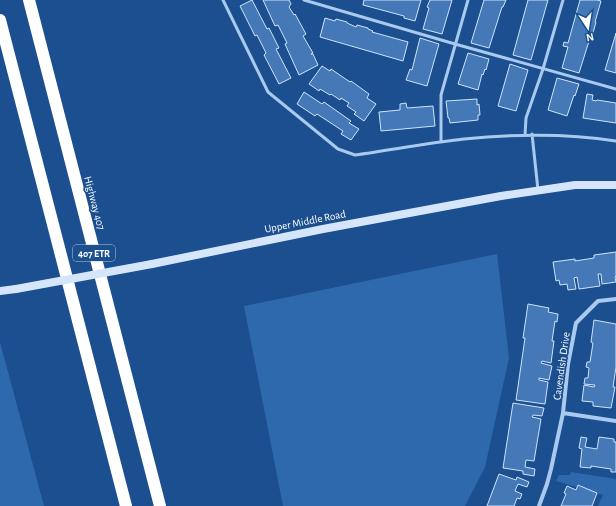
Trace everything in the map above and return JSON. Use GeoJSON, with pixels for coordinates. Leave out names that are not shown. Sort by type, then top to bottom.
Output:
{"type":"FeatureCollection","features":[{"type":"Feature","properties":{"kind":"highway","name":"Highway 407"},"geometry":{"type":"LineString","coordinates":[[28,0],[160,506]]}},
{"type":"Feature","properties":{"kind":"highway","name":"407 ETR"},"geometry":{"type":"LineString","coordinates":[[0,20],[126,506]]}},
{"type":"Feature","properties":{"kind":"main road","name":"Upper Middle Road"},"geometry":{"type":"LineString","coordinates":[[0,291],[152,264],[323,229],[501,196],[574,185],[616,185]]}},
{"type":"Feature","properties":{"kind":"street","name":"Cavendish Drive"},"geometry":{"type":"LineString","coordinates":[[539,506],[551,469],[563,413],[568,364],[576,323],[598,301],[616,299]]}},
{"type":"Feature","properties":{"kind":"street","name":"Cavendish Drive"},"geometry":{"type":"LineString","coordinates":[[563,413],[616,421]]}},
{"type":"Feature","properties":{"kind":"lane"},"geometry":{"type":"LineString","coordinates":[[223,0],[268,92],[338,149],[355,155],[464,139],[532,134],[594,138],[616,142]]}},
{"type":"Feature","properties":{"kind":"lane"},"geometry":{"type":"LineString","coordinates":[[304,0],[616,89]]}},
{"type":"Feature","properties":{"kind":"lane"},"geometry":{"type":"LineString","coordinates":[[441,142],[441,95],[468,0]]}},
{"type":"Feature","properties":{"kind":"lane"},"geometry":{"type":"LineString","coordinates":[[525,135],[526,118],[543,69],[563,0]]}},
{"type":"Feature","properties":{"kind":"lane"},"geometry":{"type":"LineString","coordinates":[[532,134],[538,190]]}},
{"type":"Feature","properties":{"kind":"shaded area"},"geometry":{"type":"Polygon","coordinates":[[[497,254],[509,358],[485,467],[465,506],[283,506],[244,306],[497,254]]]}},
{"type":"Feature","properties":{"kind":"shaded area"},"geometry":{"type":"Polygon","coordinates":[[[0,342],[44,506],[0,506],[0,342]]]}},
{"type":"Feature","properties":{"kind":"shaded area"},"geometry":{"type":"Polygon","coordinates":[[[571,472],[616,479],[616,506],[598,506],[603,495],[556,481],[559,475],[570,475],[571,472]]]}},
{"type":"Feature","properties":{"kind":"building"},"geometry":{"type":"Polygon","coordinates":[[[252,0],[279,48],[276,49],[291,78],[279,84],[264,55],[266,53],[257,35],[255,36],[240,6],[252,0]]]}},
{"type":"Feature","properties":{"kind":"building"},"geometry":{"type":"Polygon","coordinates":[[[263,0],[289,0],[291,4],[289,7],[294,15],[295,14],[306,34],[303,36],[318,65],[299,75],[285,44],[287,43],[278,25],[275,26],[263,0]]]}},
{"type":"Feature","properties":{"kind":"building"},"geometry":{"type":"Polygon","coordinates":[[[364,0],[421,0],[415,21],[404,18],[404,16],[363,5],[364,0]]]}},
{"type":"Feature","properties":{"kind":"building"},"geometry":{"type":"Polygon","coordinates":[[[430,0],[452,0],[442,34],[423,29],[429,8],[427,7],[430,0]]]}},
{"type":"Feature","properties":{"kind":"building"},"geometry":{"type":"Polygon","coordinates":[[[484,0],[506,0],[502,7],[489,48],[471,43],[484,0]]]}},
{"type":"Feature","properties":{"kind":"building"},"geometry":{"type":"Polygon","coordinates":[[[528,0],[548,0],[531,60],[513,55],[528,0]]]}},
{"type":"Feature","properties":{"kind":"building"},"geometry":{"type":"Polygon","coordinates":[[[580,0],[601,1],[593,33],[579,73],[562,68],[568,47],[563,46],[564,42],[568,43],[580,0]]]}},
{"type":"Feature","properties":{"kind":"building"},"geometry":{"type":"Polygon","coordinates":[[[325,18],[347,22],[356,27],[357,25],[368,28],[373,31],[372,32],[408,42],[403,61],[320,37],[325,18]]]}},
{"type":"Feature","properties":{"kind":"building"},"geometry":{"type":"Polygon","coordinates":[[[616,33],[616,73],[605,70],[616,33]]]}},
{"type":"Feature","properties":{"kind":"building"},"geometry":{"type":"Polygon","coordinates":[[[420,38],[439,44],[427,86],[406,80],[410,69],[412,70],[420,38]]]}},
{"type":"Feature","properties":{"kind":"building"},"geometry":{"type":"Polygon","coordinates":[[[468,53],[489,59],[486,70],[485,69],[483,75],[482,74],[478,90],[458,84],[468,53]]]}},
{"type":"Feature","properties":{"kind":"building"},"geometry":{"type":"Polygon","coordinates":[[[510,64],[528,70],[516,111],[498,106],[510,64]]]}},
{"type":"Feature","properties":{"kind":"building"},"geometry":{"type":"Polygon","coordinates":[[[322,66],[330,71],[331,69],[369,94],[367,98],[376,104],[364,121],[354,114],[356,112],[347,106],[349,103],[341,98],[340,100],[320,89],[319,91],[309,84],[322,66]]]}},
{"type":"Feature","properties":{"kind":"building"},"geometry":{"type":"Polygon","coordinates":[[[557,78],[579,84],[567,116],[548,110],[557,78]]]}},
{"type":"Feature","properties":{"kind":"building"},"geometry":{"type":"Polygon","coordinates":[[[304,92],[322,104],[324,102],[351,121],[349,123],[359,129],[351,140],[341,134],[343,131],[317,114],[315,116],[297,104],[304,92]]]}},
{"type":"Feature","properties":{"kind":"building"},"geometry":{"type":"Polygon","coordinates":[[[587,94],[593,95],[592,100],[616,103],[616,123],[583,118],[587,94]]]}},
{"type":"Feature","properties":{"kind":"building"},"geometry":{"type":"Polygon","coordinates":[[[477,99],[480,115],[478,115],[478,120],[450,123],[446,101],[477,99]]]}},
{"type":"Feature","properties":{"kind":"building"},"geometry":{"type":"Polygon","coordinates":[[[406,103],[407,108],[433,106],[435,126],[381,131],[379,112],[400,110],[400,104],[406,103]]]}},
{"type":"Feature","properties":{"kind":"building"},"geometry":{"type":"Polygon","coordinates":[[[616,252],[616,282],[602,284],[601,274],[598,274],[600,286],[579,289],[577,277],[574,278],[576,289],[568,290],[567,284],[560,285],[559,280],[556,281],[553,262],[594,258],[594,255],[616,252]]]}},
{"type":"Feature","properties":{"kind":"building"},"geometry":{"type":"Polygon","coordinates":[[[528,304],[549,308],[548,312],[558,314],[557,322],[555,321],[552,341],[554,341],[551,363],[542,361],[541,363],[552,366],[549,380],[539,378],[539,380],[548,382],[545,404],[516,400],[525,338],[523,338],[528,304]]]}},
{"type":"Feature","properties":{"kind":"building"},"geometry":{"type":"Polygon","coordinates":[[[594,320],[616,324],[616,367],[613,387],[615,387],[611,408],[593,406],[593,402],[582,401],[584,385],[594,387],[595,385],[584,384],[585,378],[588,378],[589,368],[586,367],[587,362],[590,362],[594,320]]]}},
{"type":"Feature","properties":{"kind":"building"},"geometry":{"type":"Polygon","coordinates":[[[513,403],[544,408],[542,416],[533,415],[532,417],[541,419],[534,461],[526,460],[525,467],[535,469],[534,476],[523,474],[523,471],[503,468],[513,403]]]}},
{"type":"Feature","properties":{"kind":"building"},"geometry":{"type":"Polygon","coordinates":[[[581,437],[587,438],[585,447],[597,449],[599,437],[614,439],[614,442],[616,442],[616,472],[611,472],[611,469],[591,466],[591,468],[580,467],[582,449],[579,448],[581,437]]]}},
{"type":"Feature","properties":{"kind":"building"},"geometry":{"type":"Polygon","coordinates":[[[499,474],[516,480],[517,477],[529,482],[527,487],[518,484],[515,491],[522,494],[520,499],[517,498],[514,506],[487,506],[499,474]]]}},
{"type":"Feature","properties":{"kind":"building"},"geometry":{"type":"Polygon","coordinates":[[[578,485],[597,493],[592,506],[561,506],[566,494],[564,493],[567,486],[576,490],[578,485]]]}}]}
